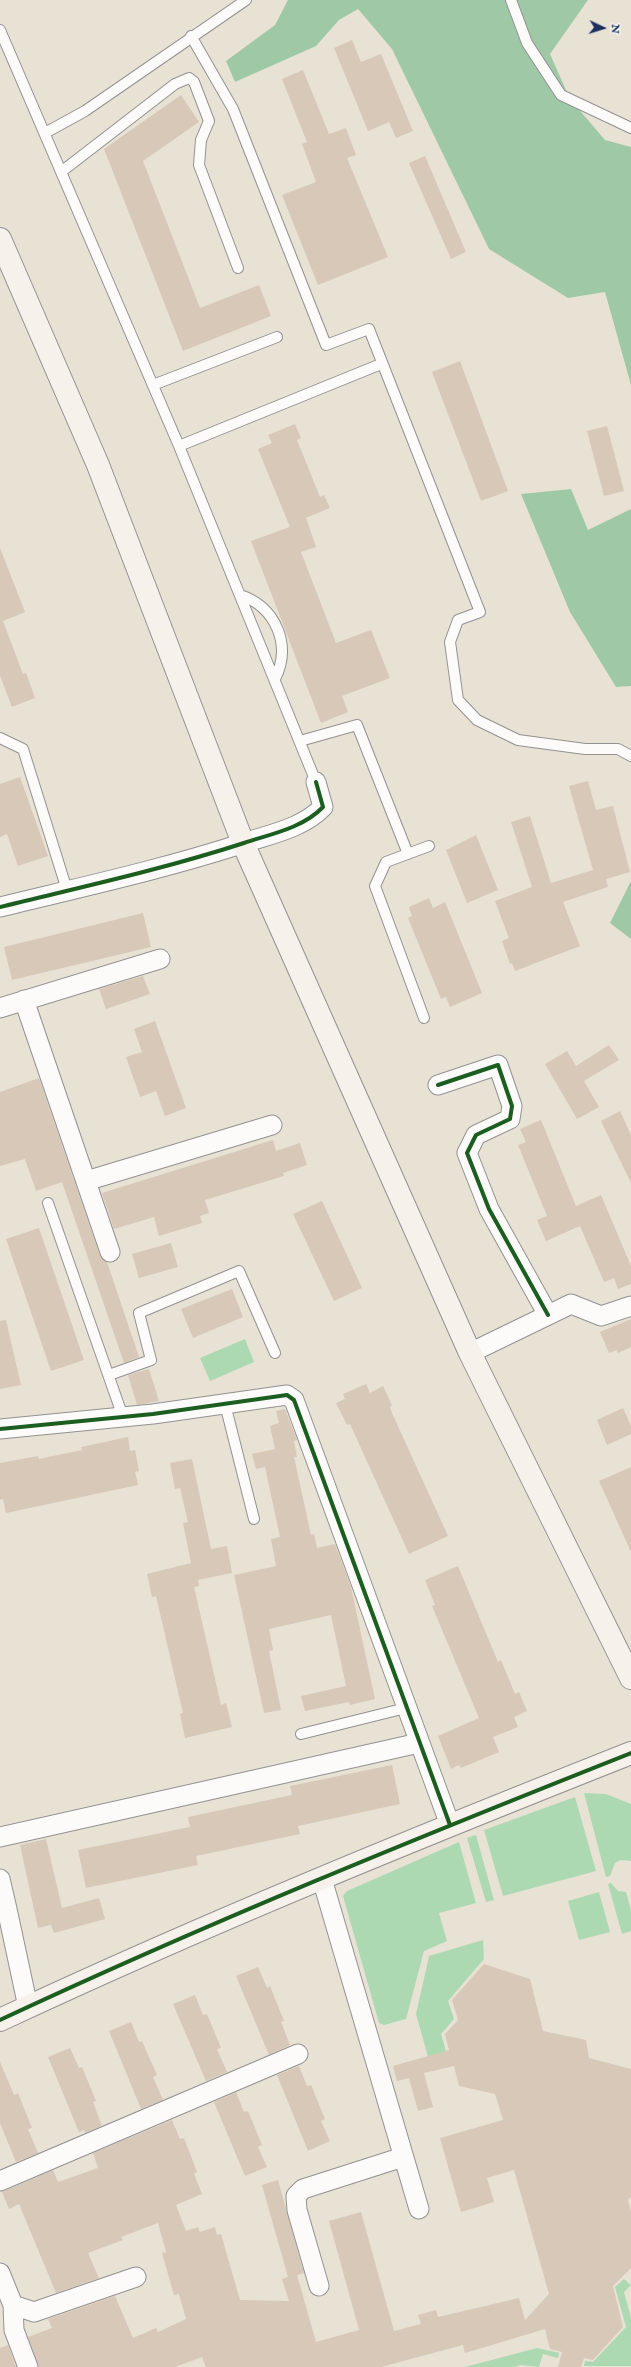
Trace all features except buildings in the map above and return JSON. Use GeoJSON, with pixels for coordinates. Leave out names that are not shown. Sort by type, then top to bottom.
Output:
{"type":"FeatureCollection","features":[{"type":"Feature","properties":{"kind":"main road"},"geometry":{"type":"LineString","coordinates":[[0,240],[98,465],[244,843],[470,1354],[631,1678]]}},
{"type":"Feature","properties":{"kind":"main road"},"geometry":{"type":"LineString","coordinates":[[0,2020],[100,1973],[322,1879],[450,1825],[631,1753]]}},
{"type":"Feature","properties":{"kind":"street"},"geometry":{"type":"LineString","coordinates":[[0,907],[205,857],[279,832],[314,818],[323,808],[316,782]]}},
{"type":"Feature","properties":{"kind":"street"},"geometry":{"type":"LineString","coordinates":[[0,1008],[160,959]]}},
{"type":"Feature","properties":{"kind":"street"},"geometry":{"type":"LineString","coordinates":[[24,1000],[110,1252]]}},
{"type":"Feature","properties":{"kind":"street"},"geometry":{"type":"LineString","coordinates":[[438,1085],[498,1065],[512,1106],[510,1119],[476,1135],[467,1154],[489,1209],[548,1315]]}},
{"type":"Feature","properties":{"kind":"street"},"geometry":{"type":"LineString","coordinates":[[86,1182],[272,1126]]}},
{"type":"Feature","properties":{"kind":"street"},"geometry":{"type":"LineString","coordinates":[[470,1354],[571,1304],[601,1316],[631,1306]]}},
{"type":"Feature","properties":{"kind":"street"},"geometry":{"type":"LineString","coordinates":[[0,1429],[124,1417],[288,1395],[294,1400],[450,1825]]}},
{"type":"Feature","properties":{"kind":"street"},"geometry":{"type":"LineString","coordinates":[[0,1837],[419,1743]]}},
{"type":"Feature","properties":{"kind":"street"},"geometry":{"type":"LineString","coordinates":[[0,1879],[3,1910],[28,2007]]}},
{"type":"Feature","properties":{"kind":"street"},"geometry":{"type":"LineString","coordinates":[[322,1879],[418,2209]]}},
{"type":"Feature","properties":{"kind":"street"},"geometry":{"type":"LineString","coordinates":[[0,2181],[298,2054]]}},
{"type":"Feature","properties":{"kind":"street"},"geometry":{"type":"LineString","coordinates":[[319,2286],[297,2210],[296,2196],[304,2189],[403,2157]]}},
{"type":"Feature","properties":{"kind":"street"},"geometry":{"type":"LineString","coordinates":[[0,2273],[14,2330],[28,2367]]}},
{"type":"Feature","properties":{"kind":"street"},"geometry":{"type":"LineString","coordinates":[[7,2299],[34,2312],[136,2277]]}},
{"type":"Feature","properties":{"kind":"lane"},"geometry":{"type":"LineString","coordinates":[[45,133],[85,111],[191,36],[246,0]]}},
{"type":"Feature","properties":{"kind":"lane"},"geometry":{"type":"LineString","coordinates":[[511,0],[527,43],[561,95],[631,128]]}},
{"type":"Feature","properties":{"kind":"lane"},"geometry":{"type":"LineString","coordinates":[[0,30],[179,446],[316,782]]}},
{"type":"Feature","properties":{"kind":"lane"},"geometry":{"type":"LineString","coordinates":[[191,36],[233,109],[326,345],[368,329],[480,612],[458,620],[450,642],[458,700],[477,720],[518,740],[585,749],[618,749],[631,756]]}},
{"type":"Feature","properties":{"kind":"lane"},"geometry":{"type":"LineString","coordinates":[[62,172],[175,84],[189,78],[194,82],[209,121],[201,140],[199,165],[238,268]]}},
{"type":"Feature","properties":{"kind":"lane"},"geometry":{"type":"LineString","coordinates":[[153,385],[277,337]]}},
{"type":"Feature","properties":{"kind":"lane"},"geometry":{"type":"LineString","coordinates":[[179,446],[381,364]]}},
{"type":"Feature","properties":{"kind":"lane"},"geometry":{"type":"LineString","coordinates":[[240,595],[258,603],[270,614],[276,624],[281,643],[281,655],[280,668],[274,679]]}},
{"type":"Feature","properties":{"kind":"lane"},"geometry":{"type":"LineString","coordinates":[[300,741],[357,725],[408,854]]}},
{"type":"Feature","properties":{"kind":"lane"},"geometry":{"type":"LineString","coordinates":[[0,738],[23,750],[67,890]]}},
{"type":"Feature","properties":{"kind":"lane"},"geometry":{"type":"LineString","coordinates":[[424,1018],[375,886],[386,862],[430,846]]}},
{"type":"Feature","properties":{"kind":"lane"},"geometry":{"type":"LineString","coordinates":[[48,1203],[124,1417]]}},
{"type":"Feature","properties":{"kind":"lane"},"geometry":{"type":"LineString","coordinates":[[109,1375],[151,1360],[139,1313],[239,1271],[275,1353]]}},
{"type":"Feature","properties":{"kind":"lane"},"geometry":{"type":"LineString","coordinates":[[225,1404],[254,1519]]}},
{"type":"Feature","properties":{"kind":"lane"},"geometry":{"type":"LineString","coordinates":[[301,1734],[406,1708]]}},
{"type":"Feature","properties":{"kind":"green space"},"geometry":{"type":"Polygon","coordinates":[[[288,0],[588,0],[550,54],[570,99],[605,140],[631,147],[631,385],[605,292],[568,298],[489,249],[392,49],[358,9],[339,20],[316,46],[235,82],[226,61],[275,25],[288,0]]]}},
{"type":"Feature","properties":{"kind":"green space"},"geometry":{"type":"Polygon","coordinates":[[[571,489],[588,530],[631,509],[631,686],[616,687],[570,612],[521,494],[571,489]]]}},
{"type":"Feature","properties":{"kind":"green space"},"geometry":{"type":"Polygon","coordinates":[[[631,881],[631,939],[610,923],[631,881]]]}},
{"type":"Feature","properties":{"kind":"green space"},"geometry":{"type":"Polygon","coordinates":[[[245,1339],[254,1362],[210,1381],[200,1358],[245,1339]]]}},
{"type":"Feature","properties":{"kind":"green space"},"geometry":{"type":"Polygon","coordinates":[[[584,1793],[606,1794],[631,1804],[631,1861],[621,1860],[615,1863],[610,1876],[606,1877],[584,1793]]]}},
{"type":"Feature","properties":{"kind":"green space"},"geometry":{"type":"Polygon","coordinates":[[[575,1797],[596,1871],[503,1896],[484,1830],[575,1797]]]}},
{"type":"Feature","properties":{"kind":"green space"},"geometry":{"type":"Polygon","coordinates":[[[476,1835],[494,1900],[486,1902],[467,1838],[476,1835]]]}},
{"type":"Feature","properties":{"kind":"green space"},"geometry":{"type":"Polygon","coordinates":[[[459,1842],[476,1903],[439,1913],[447,1941],[424,1951],[406,2019],[384,2025],[379,2023],[343,1896],[347,1891],[459,1842]]]}},
{"type":"Feature","properties":{"kind":"green space"},"geometry":{"type":"Polygon","coordinates":[[[611,1883],[618,1891],[626,1892],[631,1910],[631,1931],[622,1934],[608,1884],[611,1883]]]}},
{"type":"Feature","properties":{"kind":"green space"},"geometry":{"type":"Polygon","coordinates":[[[599,1892],[610,1932],[579,1940],[568,1901],[599,1892]]]}},
{"type":"Feature","properties":{"kind":"green space"},"geometry":{"type":"Polygon","coordinates":[[[483,1940],[484,1959],[448,2001],[454,2019],[441,2034],[447,2055],[429,2060],[416,2014],[429,1956],[483,1940]]]}},
{"type":"Feature","properties":{"kind":"green space"},"geometry":{"type":"Polygon","coordinates":[[[624,2279],[631,2285],[624,2292],[631,2318],[631,2366],[584,2366],[585,2361],[593,2362],[626,2327],[615,2287],[624,2279]]]}},
{"type":"Feature","properties":{"kind":"green space"},"geometry":{"type":"Polygon","coordinates":[[[537,2348],[559,2353],[558,2358],[543,2354],[539,2367],[521,2365],[514,2367],[465,2367],[537,2348]]]}},
{"type":"Feature","properties":{"kind":"cycle path"},"geometry":{"type":"LineString","coordinates":[[0,907],[153,869],[286,830],[306,820],[323,807],[316,782]]}},
{"type":"Feature","properties":{"kind":"cycle path"},"geometry":{"type":"LineString","coordinates":[[438,1085],[498,1065],[512,1106],[510,1119],[476,1135],[467,1153],[489,1209],[548,1315]]}},
{"type":"Feature","properties":{"kind":"cycle path"},"geometry":{"type":"LineString","coordinates":[[0,1429],[153,1414],[287,1395],[294,1400],[450,1825]]}},
{"type":"Feature","properties":{"kind":"cycle path"},"geometry":{"type":"LineString","coordinates":[[0,2020],[235,1915],[631,1753]]}}]}
